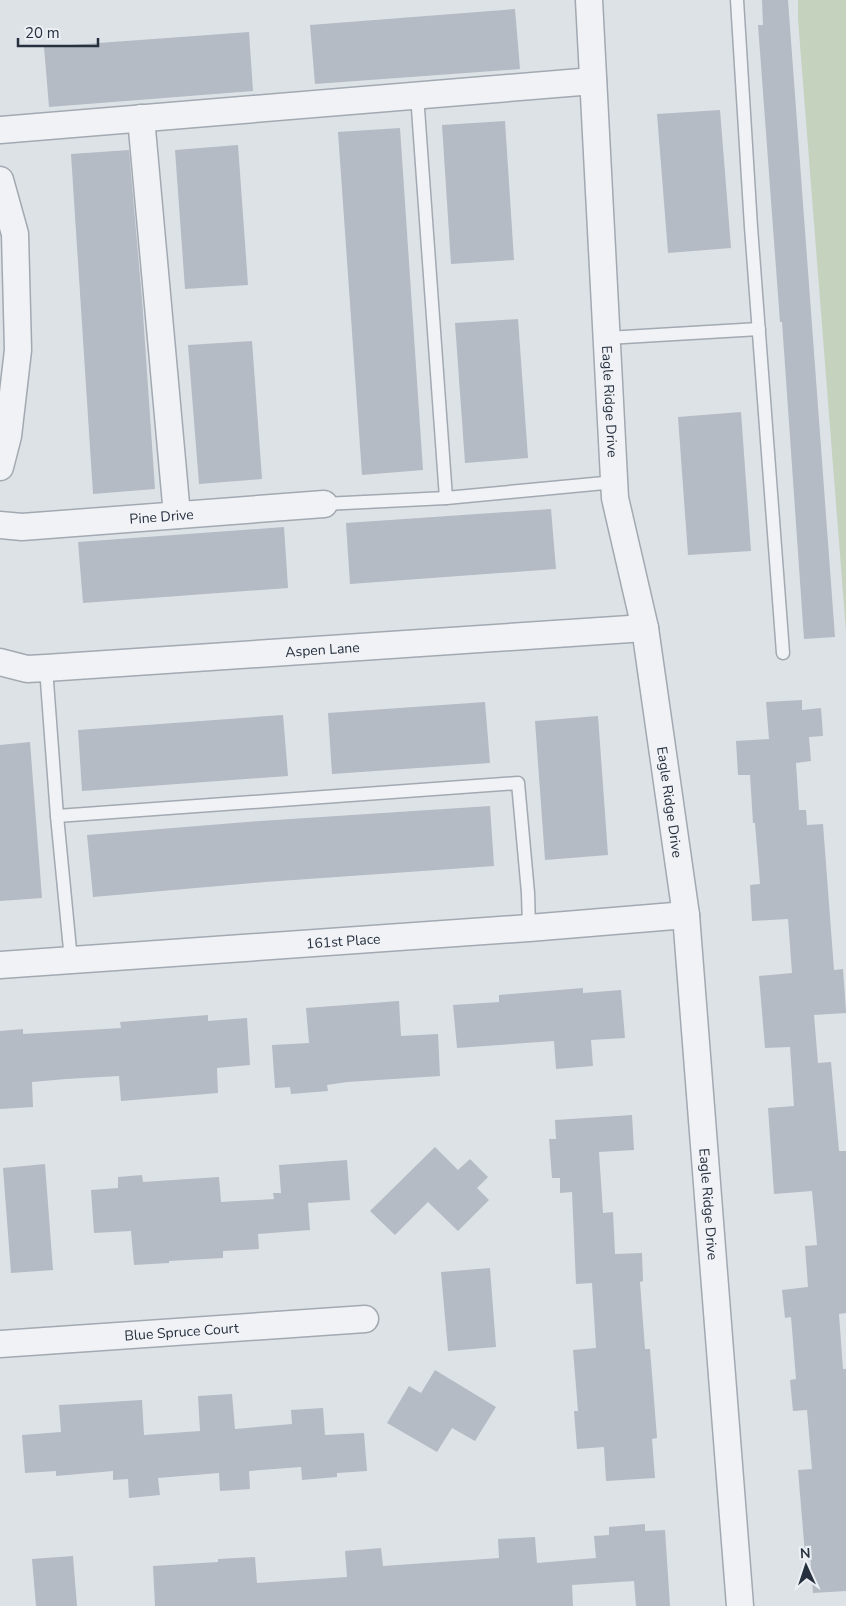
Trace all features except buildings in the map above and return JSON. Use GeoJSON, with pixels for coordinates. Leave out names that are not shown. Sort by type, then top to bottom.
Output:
{"type":"FeatureCollection","features":[{"type":"Feature","properties":{"kind":"street","name":"Eagle Ridge Drive"},"geometry":{"type":"LineString","coordinates":[[589,0],[616,498],[645,628],[686,915],[740,1606]]}},
{"type":"Feature","properties":{"kind":"street"},"geometry":{"type":"LineString","coordinates":[[0,130],[593,81]]}},
{"type":"Feature","properties":{"kind":"street"},"geometry":{"type":"LineString","coordinates":[[141,118],[177,515]]}},
{"type":"Feature","properties":{"kind":"street"},"geometry":{"type":"LineString","coordinates":[[0,180],[15,234],[18,350],[8,436],[0,467]]}},
{"type":"Feature","properties":{"kind":"street","name":"Pine Drive"},"geometry":{"type":"LineString","coordinates":[[0,525],[22,527],[324,504]]}},
{"type":"Feature","properties":{"kind":"street","name":"Aspen Lane"},"geometry":{"type":"LineString","coordinates":[[0,662],[27,669],[46,668],[645,628]]}},
{"type":"Feature","properties":{"kind":"street","name":"161st Place"},"geometry":{"type":"LineString","coordinates":[[0,965],[529,928],[686,915]]}},
{"type":"Feature","properties":{"kind":"street","name":"Blue Spruce Court"},"geometry":{"type":"LineString","coordinates":[[0,1344],[365,1319]]}},
{"type":"Feature","properties":{"kind":"lane"},"geometry":{"type":"LineString","coordinates":[[738,0],[759,329],[783,653]]}},
{"type":"Feature","properties":{"kind":"lane"},"geometry":{"type":"LineString","coordinates":[[417,95],[446,498]]}},
{"type":"Feature","properties":{"kind":"lane"},"geometry":{"type":"LineString","coordinates":[[607,338],[759,329]]}},
{"type":"Feature","properties":{"kind":"lane"},"geometry":{"type":"LineString","coordinates":[[324,504],[446,498],[615,482]]}},
{"type":"Feature","properties":{"kind":"lane"},"geometry":{"type":"LineString","coordinates":[[46,668],[57,816],[71,960]]}},
{"type":"Feature","properties":{"kind":"lane"},"geometry":{"type":"LineString","coordinates":[[57,816],[518,782],[528,893],[529,928]]}},
{"type":"Feature","properties":{"kind":"green space"},"geometry":{"type":"Polygon","coordinates":[[[798,0],[846,0],[846,631],[798,19],[798,0]]]}}]}
